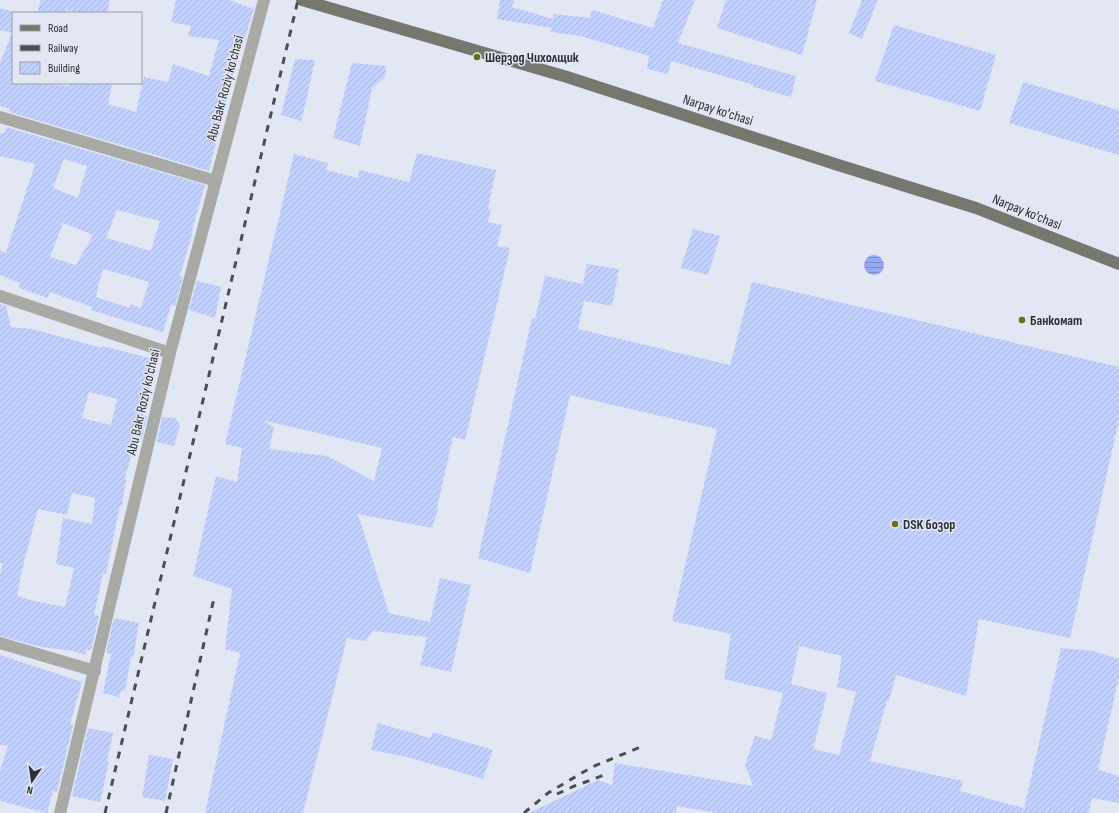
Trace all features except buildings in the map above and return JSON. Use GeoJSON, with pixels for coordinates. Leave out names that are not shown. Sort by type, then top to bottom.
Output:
{"type":"FeatureCollection","features":[{"type":"Feature","properties":{"kind":"main road","name":"Narpay ko'chasi"},"geometry":{"type":"LineString","coordinates":[[302,0],[567,77],[976,208],[1119,264]]}},
{"type":"Feature","properties":{"kind":"street","name":"Abu Bakr Roziy ko'chasi"},"geometry":{"type":"LineString","coordinates":[[60,813],[170,353],[264,0]]}},
{"type":"Feature","properties":{"kind":"street"},"geometry":{"type":"LineString","coordinates":[[0,117],[216,181]]}},
{"type":"Feature","properties":{"kind":"street"},"geometry":{"type":"LineString","coordinates":[[0,296],[170,353]]}},
{"type":"Feature","properties":{"kind":"street"},"geometry":{"type":"LineString","coordinates":[[0,643],[95,671]]}},
{"type":"Feature","properties":{"kind":"water"},"geometry":{"type":"Polygon","coordinates":[[[874,255],[881,258],[884,265],[881,272],[874,275],[867,272],[864,265],[867,258],[874,255]]]}},
{"type":"Feature","properties":{"kind":"railway"},"geometry":{"type":"LineString","coordinates":[[105,813],[298,0]]}},
{"type":"Feature","properties":{"kind":"railway"},"geometry":{"type":"LineString","coordinates":[[166,813],[214,598]]}},
{"type":"Feature","properties":{"kind":"railway"},"geometry":{"type":"LineString","coordinates":[[524,813],[548,793],[592,767],[643,746]]}},
{"type":"Feature","properties":{"kind":"railway"},"geometry":{"type":"LineString","coordinates":[[557,794],[607,774]]}},
{"type":"Feature","properties":{"kind":"place","name":"Шерзод Чихолщик"},"geometry":{"type":"Point","coordinates":[477,57]}},
{"type":"Feature","properties":{"kind":"place","name":"Банкомат"},"geometry":{"type":"Point","coordinates":[1022,320]}},
{"type":"Feature","properties":{"kind":"place","name":"DSK бозор"},"geometry":{"type":"Point","coordinates":[895,524]}}]}
